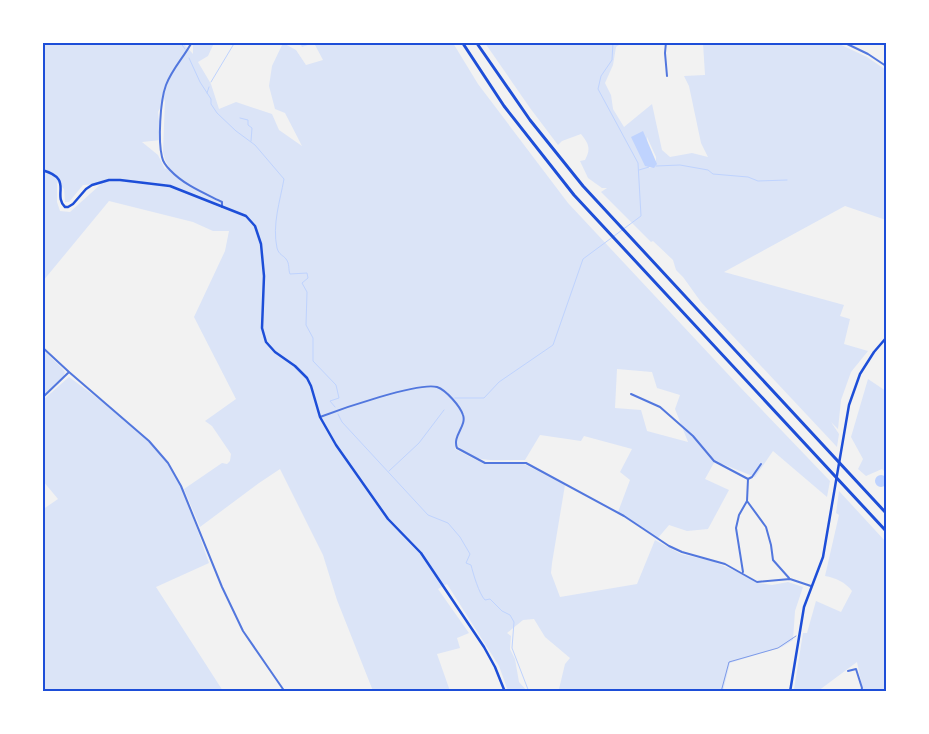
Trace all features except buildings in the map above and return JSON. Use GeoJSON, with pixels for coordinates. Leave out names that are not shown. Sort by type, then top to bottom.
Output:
{"type":"FeatureCollection","features":[{"type":"Feature","properties":{"kind":"highway"},"geometry":{"type":"LineString","coordinates":[[462,42],[504,106],[574,195],[886,531]]}},
{"type":"Feature","properties":{"kind":"highway"},"geometry":{"type":"LineString","coordinates":[[476,42],[530,120],[584,186],[886,513]]}},
{"type":"Feature","properties":{"kind":"main road"},"geometry":{"type":"LineString","coordinates":[[42,170],[55,175],[59,179],[61,202],[65,207],[73,204],[92,185],[104,181],[120,180],[170,186],[246,216],[255,226],[259,235],[263,260],[263,335],[270,348],[295,366],[307,378],[320,417],[341,454],[393,524],[421,553],[490,656],[505,692]]}},
{"type":"Feature","properties":{"kind":"main road"},"geometry":{"type":"LineString","coordinates":[[790,692],[804,607],[823,557],[848,405],[868,359],[886,338]]}},
{"type":"Feature","properties":{"kind":"street"},"geometry":{"type":"LineString","coordinates":[[192,42],[165,86],[161,113],[160,140],[162,158],[169,170],[175,175],[194,188],[222,202],[222,207]]}},
{"type":"Feature","properties":{"kind":"street"},"geometry":{"type":"LineString","coordinates":[[666,42],[667,76]]}},
{"type":"Feature","properties":{"kind":"street"},"geometry":{"type":"LineString","coordinates":[[843,42],[868,54],[886,66]]}},
{"type":"Feature","properties":{"kind":"street"},"geometry":{"type":"LineString","coordinates":[[42,347],[153,446],[168,463],[181,486],[222,587],[240,625],[249,642],[285,692]]}},
{"type":"Feature","properties":{"kind":"street"},"geometry":{"type":"LineString","coordinates":[[42,398],[69,372]]}},
{"type":"Feature","properties":{"kind":"street"},"geometry":{"type":"LineString","coordinates":[[320,417],[420,387],[437,387],[451,398],[463,415],[464,421],[455,443],[459,450],[483,462],[526,462],[624,516],[669,546],[682,552],[719,562],[743,572],[757,582],[790,579],[812,586]]}},
{"type":"Feature","properties":{"kind":"street"},"geometry":{"type":"LineString","coordinates":[[631,394],[660,407],[693,436],[714,461],[748,479]]}},
{"type":"Feature","properties":{"kind":"street"},"geometry":{"type":"LineString","coordinates":[[748,479],[752,477],[760,464]]}},
{"type":"Feature","properties":{"kind":"street"},"geometry":{"type":"LineString","coordinates":[[743,572],[736,528],[739,515],[747,501],[748,479]]}},
{"type":"Feature","properties":{"kind":"street"},"geometry":{"type":"LineString","coordinates":[[747,501],[766,527],[773,560],[790,579]]}},
{"type":"Feature","properties":{"kind":"street"},"geometry":{"type":"LineString","coordinates":[[848,671],[856,669],[862,688],[861,692]]}},
{"type":"Feature","properties":{"kind":"path"},"geometry":{"type":"LineString","coordinates":[[721,692],[729,662],[778,648],[794,636],[799,636]]}},
{"type":"Feature","properties":{"kind":"shaded area"},"geometry":{"type":"Polygon","coordinates":[[[43,43],[183,43],[193,54],[193,43],[214,43],[208,56],[198,62],[211,84],[219,109],[236,102],[272,114],[279,130],[302,146],[285,113],[275,109],[269,86],[272,66],[283,43],[296,50],[306,65],[323,60],[314,43],[453,43],[478,84],[568,203],[830,481],[827,497],[773,451],[755,477],[715,461],[705,479],[729,490],[708,529],[687,531],[669,525],[658,538],[618,512],[630,480],[620,472],[632,449],[584,436],[581,441],[540,435],[525,460],[481,459],[464,452],[457,445],[455,449],[484,464],[524,464],[565,485],[551,573],[560,597],[637,584],[655,540],[681,554],[712,561],[758,583],[772,585],[788,582],[803,587],[795,611],[793,640],[782,647],[730,663],[723,691],[565,691],[559,689],[565,664],[570,658],[545,637],[534,619],[523,620],[507,633],[511,636],[510,649],[515,659],[519,682],[527,691],[508,691],[499,666],[447,584],[438,589],[469,633],[457,638],[460,648],[437,654],[450,691],[373,691],[337,600],[323,555],[280,469],[200,527],[184,489],[222,463],[227,464],[230,461],[231,454],[212,426],[205,421],[236,399],[194,317],[225,251],[229,231],[213,231],[193,222],[109,201],[43,281],[43,43]],[[165,99],[158,112],[161,140],[142,142],[158,155],[165,169],[169,167],[163,152],[165,99]],[[57,182],[57,202],[60,211],[70,212],[101,184],[83,185],[69,202],[65,202],[64,189],[57,182]],[[617,369],[615,408],[641,410],[647,431],[688,442],[675,409],[680,395],[657,388],[652,372],[617,369]]]}},
{"type":"Feature","properties":{"kind":"shaded area"},"geometry":{"type":"Polygon","coordinates":[[[300,43],[314,43],[302,47],[300,43]]]}},
{"type":"Feature","properties":{"kind":"shaded area"},"geometry":{"type":"Polygon","coordinates":[[[485,43],[622,43],[616,47],[613,65],[605,83],[611,95],[613,109],[624,127],[652,104],[662,150],[670,157],[692,153],[708,157],[701,143],[689,86],[684,76],[705,75],[703,43],[837,43],[867,57],[886,70],[886,220],[845,206],[724,272],[844,305],[840,316],[850,319],[844,344],[868,351],[851,372],[841,400],[838,429],[831,422],[839,434],[837,447],[701,302],[676,270],[673,260],[653,241],[651,242],[601,192],[607,188],[602,188],[588,178],[580,161],[585,160],[588,153],[587,144],[581,134],[562,141],[558,145],[485,43]],[[647,137],[649,168],[656,166],[656,157],[647,137]]]}},
{"type":"Feature","properties":{"kind":"shaded area"},"geometry":{"type":"Polygon","coordinates":[[[42,349],[65,372],[63,378],[43,396],[42,349]]]}},
{"type":"Feature","properties":{"kind":"shaded area"},"geometry":{"type":"Polygon","coordinates":[[[69,377],[126,420],[152,445],[179,483],[189,505],[209,563],[156,587],[223,691],[43,691],[42,510],[58,499],[43,481],[43,400],[69,377]]]}},
{"type":"Feature","properties":{"kind":"shaded area"},"geometry":{"type":"Polygon","coordinates":[[[868,379],[886,391],[886,473],[882,469],[866,476],[858,469],[863,459],[851,437],[868,379]]]}},
{"type":"Feature","properties":{"kind":"shaded area"},"geometry":{"type":"Polygon","coordinates":[[[839,491],[886,542],[886,691],[863,691],[857,662],[818,691],[794,689],[803,633],[807,633],[816,601],[841,612],[852,591],[840,581],[825,576],[839,515],[836,513],[839,491]]]}},
{"type":"Feature","properties":{"kind":"water"},"geometry":{"type":"Polygon","coordinates":[[[643,131],[657,164],[654,168],[645,166],[631,137],[643,131]]]}},
{"type":"Feature","properties":{"kind":"water"},"geometry":{"type":"Polygon","coordinates":[[[881,475],[887,481],[881,487],[875,481],[881,475]]]}},
{"type":"Feature","properties":{"kind":"waterway"},"geometry":{"type":"LineString","coordinates":[[180,42],[185,49]]}},
{"type":"Feature","properties":{"kind":"waterway"},"geometry":{"type":"LineString","coordinates":[[211,82],[235,42]]}},
{"type":"Feature","properties":{"kind":"waterway"},"geometry":{"type":"LineString","coordinates":[[455,398],[484,398],[499,382],[553,345],[583,259],[641,216],[638,163],[598,89],[601,76],[612,60],[613,42]]}},
{"type":"Feature","properties":{"kind":"waterway"},"geometry":{"type":"LineString","coordinates":[[189,58],[217,113],[236,131],[255,145],[284,179],[275,231],[277,248],[287,261],[290,274],[307,273],[308,278],[302,283],[307,292],[306,325],[313,338],[313,361],[336,385],[339,398],[330,401],[335,407]]}},
{"type":"Feature","properties":{"kind":"waterway"},"geometry":{"type":"LineString","coordinates":[[207,93],[209,87]]}},
{"type":"Feature","properties":{"kind":"waterway"},"geometry":{"type":"LineString","coordinates":[[240,118],[248,120],[248,125],[252,128],[251,141]]}},
{"type":"Feature","properties":{"kind":"waterway"},"geometry":{"type":"LineString","coordinates":[[656,166],[680,165],[708,170],[713,174],[748,177],[758,181],[787,180]]}},
{"type":"Feature","properties":{"kind":"waterway"},"geometry":{"type":"LineString","coordinates":[[639,170],[649,167]]}},
{"type":"Feature","properties":{"kind":"waterway"},"geometry":{"type":"LineString","coordinates":[[389,471],[419,443],[444,410]]}},
{"type":"Feature","properties":{"kind":"waterway"},"geometry":{"type":"LineString","coordinates":[[338,414],[342,422],[428,515],[448,523],[460,537],[470,554],[466,563],[471,565],[476,583],[483,597],[485,600],[490,599],[502,611],[510,615],[514,622],[512,648],[529,692]]}}]}
